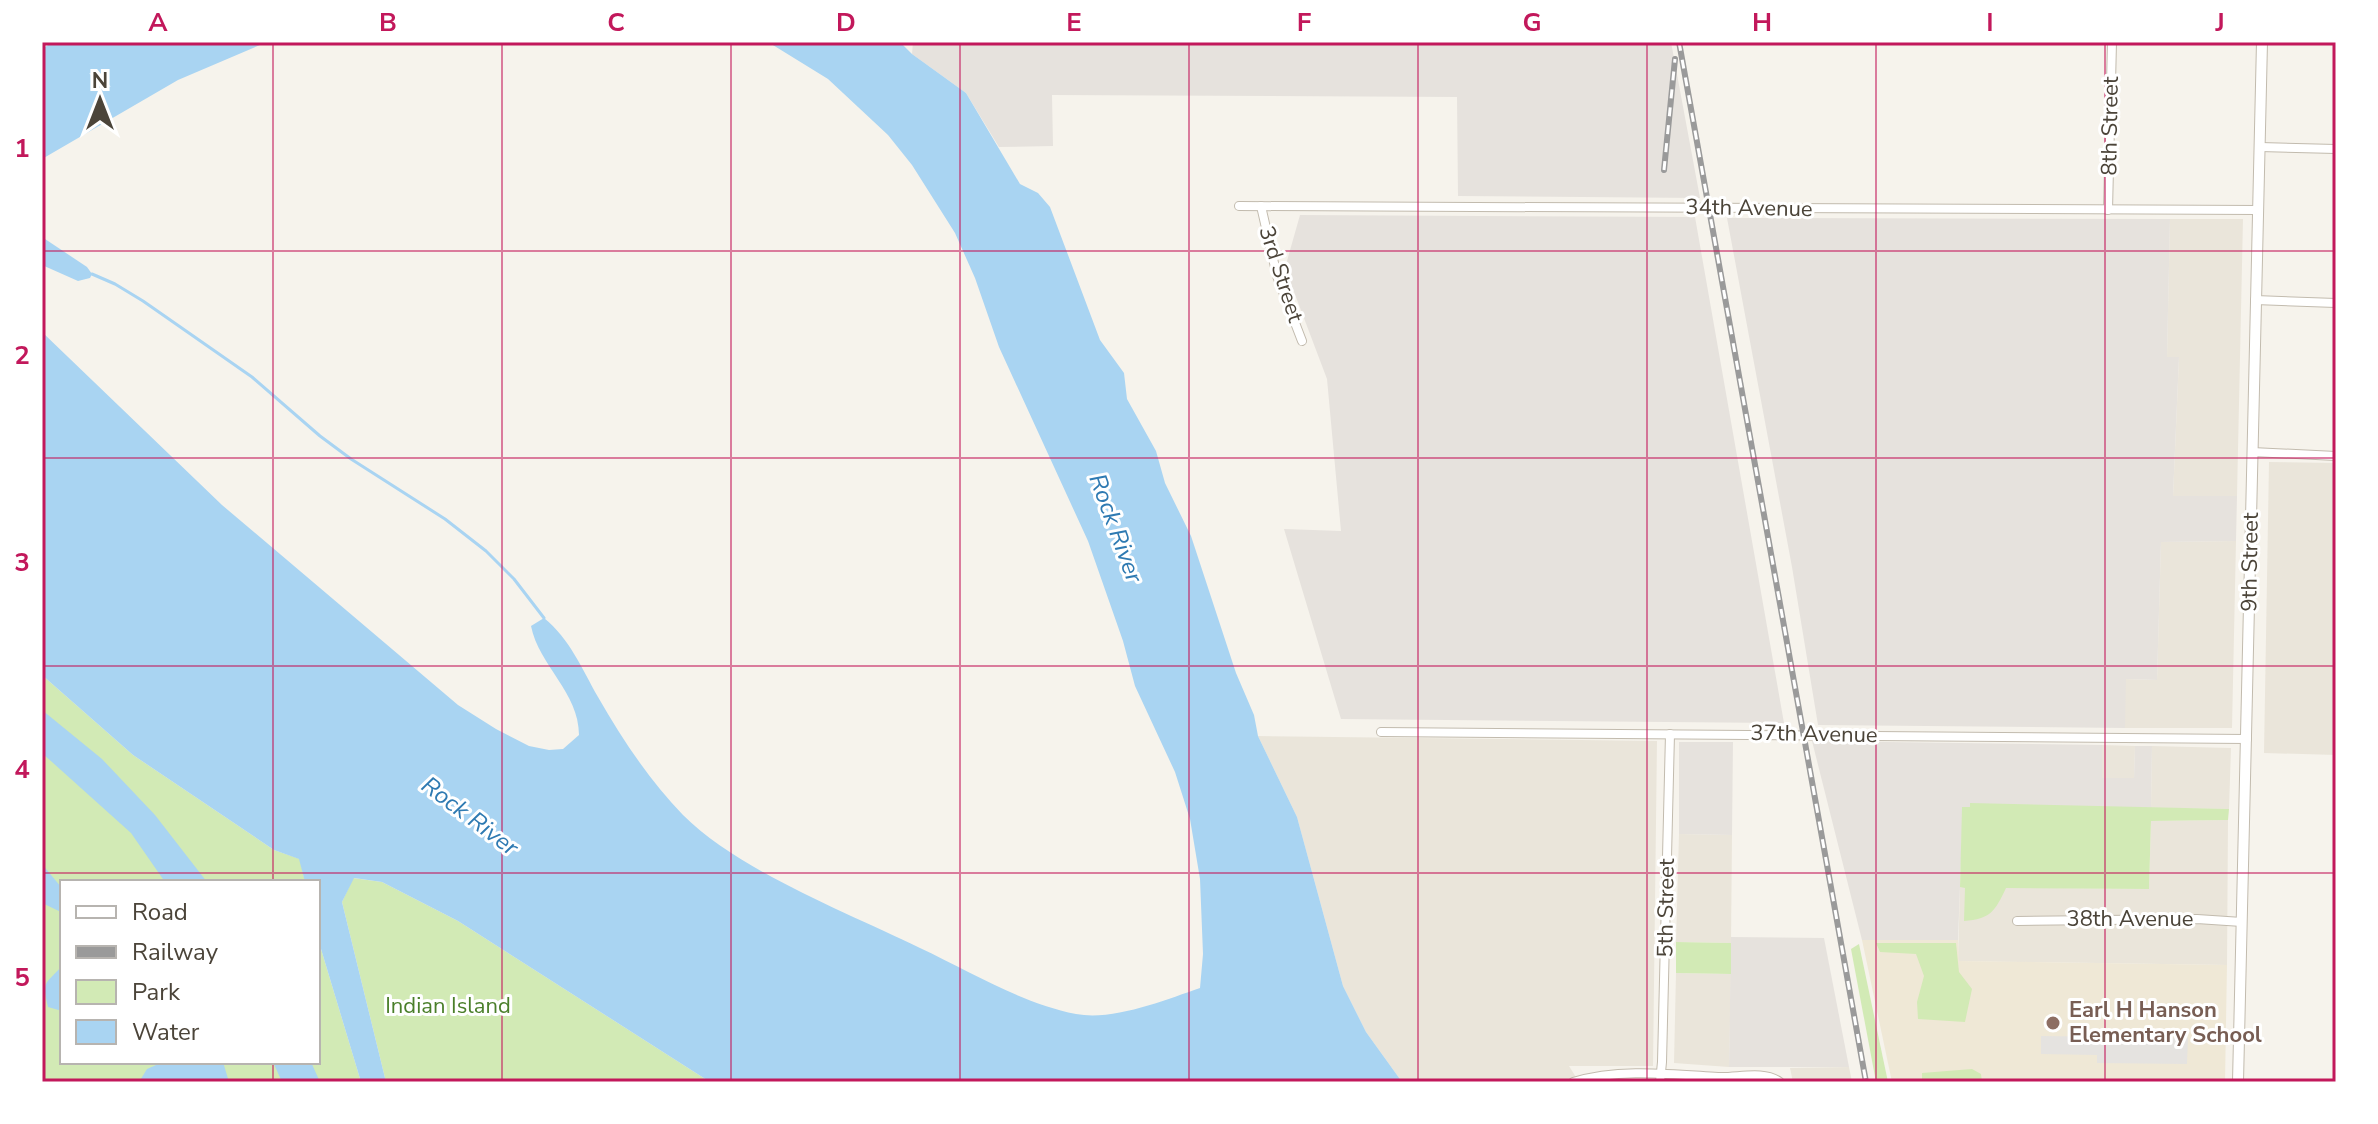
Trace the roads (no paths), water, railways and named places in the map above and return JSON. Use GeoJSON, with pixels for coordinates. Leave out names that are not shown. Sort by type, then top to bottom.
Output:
{"type":"FeatureCollection","features":[{"type":"Feature","properties":{"kind":"street","name":"8th Street"},"geometry":{"type":"LineString","coordinates":[[2108,210],[2112,42]]}},
{"type":"Feature","properties":{"kind":"street","name":"9th Street"},"geometry":{"type":"LineString","coordinates":[[2238,1082],[2262,42]]}},
{"type":"Feature","properties":{"kind":"street"},"geometry":{"type":"LineString","coordinates":[[2260,147],[2336,149]]}},
{"type":"Feature","properties":{"kind":"street","name":"34th Avenue"},"geometry":{"type":"LineString","coordinates":[[1239,206],[2259,210]]}},
{"type":"Feature","properties":{"kind":"street","name":"3rd Street"},"geometry":{"type":"LineString","coordinates":[[1261,206],[1277,276],[1302,341]]}},
{"type":"Feature","properties":{"kind":"street"},"geometry":{"type":"LineString","coordinates":[[2255,300],[2336,303]]}},
{"type":"Feature","properties":{"kind":"street"},"geometry":{"type":"LineString","coordinates":[[2252,452],[2336,456]]}},
{"type":"Feature","properties":{"kind":"street","name":"37th Avenue"},"geometry":{"type":"LineString","coordinates":[[1381,732],[2247,739]]}},
{"type":"Feature","properties":{"kind":"street","name":"5th Street"},"geometry":{"type":"LineString","coordinates":[[1660,1078],[1670,734]]}},
{"type":"Feature","properties":{"kind":"street","name":"38th Avenue"},"geometry":{"type":"LineString","coordinates":[[2017,921],[2197,919],[2242,922]]}},
{"type":"Feature","properties":{"kind":"street"},"geometry":{"type":"LineString","coordinates":[[1573,1082],[1603,1075],[1660,1078],[1764,1076],[1778,1080]]}},
{"type":"Feature","properties":{"kind":"water"},"geometry":{"type":"Polygon","coordinates":[[[53,42],[267,42],[178,80],[42,159],[42,49],[53,42]]]}},
{"type":"Feature","properties":{"kind":"water","name":"Rock River"},"geometry":{"type":"Polygon","coordinates":[[[768,42],[900,42],[966,93],[1020,184],[1038,193],[1050,207],[1100,340],[1124,373],[1127,399],[1156,451],[1165,483],[1191,536],[1236,673],[1254,715],[1258,736],[1297,817],[1343,986],[1366,1032],[1402,1082],[710,1082],[458,921],[382,882],[354,878],[342,902],[386,1082],[361,1082],[320,946],[320,880],[304,880],[299,859],[274,850],[133,755],[42,675],[42,332],[222,505],[458,705],[496,729],[529,746],[549,750],[563,749],[579,735],[573,705],[535,640],[531,626],[544,618],[568,645],[627,744],[671,802],[706,835],[764,872],[996,986],[1056,1009],[1076,1014],[1106,1015],[1200,988],[1203,954],[1200,879],[1190,819],[1175,772],[1135,686],[1123,641],[1088,541],[999,347],[975,278],[955,233],[912,165],[888,135],[828,79],[768,42]]]}},
{"type":"Feature","properties":{"kind":"water"},"geometry":{"type":"Polygon","coordinates":[[[42,237],[87,267],[92,274],[90,278],[78,281],[42,265],[42,237]]]}},
{"type":"Feature","properties":{"kind":"water"},"geometry":{"type":"Polygon","coordinates":[[[42,710],[102,759],[155,815],[205,880],[164,880],[131,833],[42,753],[42,710]]]}},
{"type":"Feature","properties":{"kind":"water"},"geometry":{"type":"Polygon","coordinates":[[[42,864],[60,886],[60,912],[42,903],[42,864]]]}},
{"type":"Feature","properties":{"kind":"water"},"geometry":{"type":"Polygon","coordinates":[[[60,968],[60,1010],[48,1007],[46,984],[60,968]]]}},
{"type":"Feature","properties":{"kind":"water"},"geometry":{"type":"Polygon","coordinates":[[[158,1064],[224,1064],[229,1082],[139,1082],[147,1069],[158,1064]]]}},
{"type":"Feature","properties":{"kind":"water"},"geometry":{"type":"Polygon","coordinates":[[[274,1064],[312,1064],[320,1082],[282,1082],[274,1064]]]}},
{"type":"Feature","properties":{"kind":"waterway"},"geometry":{"type":"LineString","coordinates":[[92,274],[143,301],[252,377],[351,459],[445,519],[486,551],[514,579],[544,618]]}},
{"type":"Feature","properties":{"kind":"railway"},"geometry":{"type":"LineString","coordinates":[[1679,42],[1866,1082]]}},
{"type":"Feature","properties":{"kind":"railway"},"geometry":{"type":"LineString","coordinates":[[1664,170],[1675,59]]}},
{"type":"Feature","properties":{"kind":"place","name":"Earl H Hanson Elementary School"},"geometry":{"type":"Point","coordinates":[2053,1023]}},
{"type":"Feature","properties":{"kind":"park label","name":"Indian Island"},"geometry":{"type":"Point","coordinates":[448,1006]}}]}
